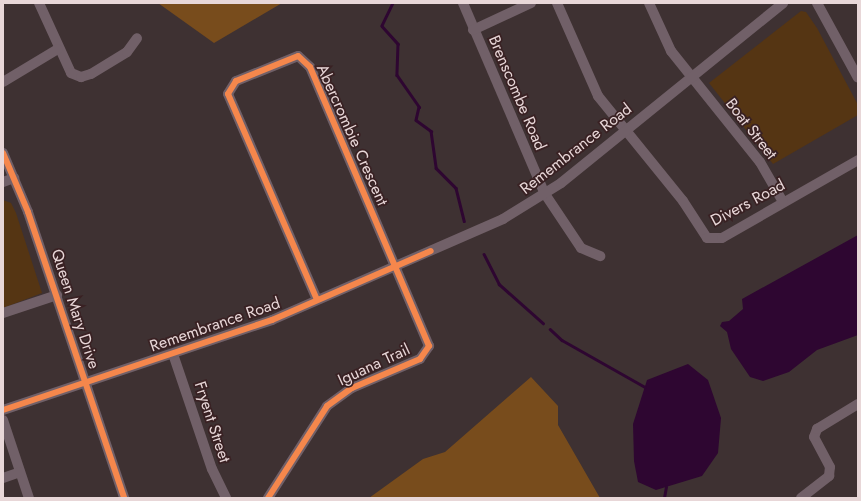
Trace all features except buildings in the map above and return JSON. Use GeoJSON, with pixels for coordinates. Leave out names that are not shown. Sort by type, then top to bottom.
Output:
{"type":"FeatureCollection","features":[{"type":"Feature","properties":{"kind":"street"},"geometry":{"type":"LineString","coordinates":[[39,3],[58,49],[71,73],[81,77],[127,52],[137,38]]}},
{"type":"Feature","properties":{"kind":"street","name":"Brenscombe Road"},"geometry":{"type":"LineString","coordinates":[[463,3],[473,30],[545,194],[581,248],[600,256]]}},
{"type":"Feature","properties":{"kind":"street"},"geometry":{"type":"LineString","coordinates":[[473,30],[531,3]]}},
{"type":"Feature","properties":{"kind":"street"},"geometry":{"type":"LineString","coordinates":[[557,3],[594,89],[625,130]]}},
{"type":"Feature","properties":{"kind":"street","name":"Boat Street"},"geometry":{"type":"LineString","coordinates":[[648,3],[666,42],[691,77],[760,162],[783,202]]}},
{"type":"Feature","properties":{"kind":"street","name":"Remembrance Road"},"geometry":{"type":"LineString","coordinates":[[3,410],[272,320],[470,235],[545,194],[782,3]]}},
{"type":"Feature","properties":{"kind":"street"},"geometry":{"type":"LineString","coordinates":[[818,3],[858,78]]}},
{"type":"Feature","properties":{"kind":"street"},"geometry":{"type":"LineString","coordinates":[[3,82],[58,49]]}},
{"type":"Feature","properties":{"kind":"street","name":"Abercrombie Crescent"},"geometry":{"type":"LineString","coordinates":[[317,300],[228,94],[236,81],[292,57],[298,56],[310,67],[395,267]]}},
{"type":"Feature","properties":{"kind":"street","name":"Divers Road"},"geometry":{"type":"LineString","coordinates":[[625,130],[683,201],[707,238],[722,238],[858,160]]}},
{"type":"Feature","properties":{"kind":"street","name":"Queen Mary Drive"},"geometry":{"type":"LineString","coordinates":[[3,153],[14,178],[57,295],[124,498]]}},
{"type":"Feature","properties":{"kind":"street"},"geometry":{"type":"LineString","coordinates":[[3,182],[14,178]]}},
{"type":"Feature","properties":{"kind":"street","name":"Iguana Trail"},"geometry":{"type":"LineString","coordinates":[[268,498],[327,406],[341,394],[420,359],[426,352],[427,339],[395,267]]}},
{"type":"Feature","properties":{"kind":"street"},"geometry":{"type":"LineString","coordinates":[[3,313],[57,295]]}},
{"type":"Feature","properties":{"kind":"street","name":"Fryent Street"},"geometry":{"type":"LineString","coordinates":[[173,354],[212,469],[226,498]]}},
{"type":"Feature","properties":{"kind":"street"},"geometry":{"type":"LineString","coordinates":[[801,498],[829,476],[830,467],[816,442],[817,429],[858,404]]}},
{"type":"Feature","properties":{"kind":"street"},"geometry":{"type":"LineString","coordinates":[[3,420],[29,498]]}},
{"type":"Feature","properties":{"kind":"street"},"geometry":{"type":"LineString","coordinates":[[3,478],[20,472]]}},
{"type":"Feature","properties":{"kind":"shaded area"},"geometry":{"type":"Polygon","coordinates":[[[158,3],[282,3],[214,43],[158,3]]]}},
{"type":"Feature","properties":{"kind":"shaded area"},"geometry":{"type":"Polygon","coordinates":[[[801,11],[806,12],[817,28],[858,105],[858,115],[773,164],[709,83],[801,11]]]}},
{"type":"Feature","properties":{"kind":"shaded area"},"geometry":{"type":"Polygon","coordinates":[[[3,200],[11,203],[16,213],[42,293],[3,308],[3,200]]]}},
{"type":"Feature","properties":{"kind":"shaded area"},"geometry":{"type":"Polygon","coordinates":[[[858,235],[858,335],[817,350],[789,372],[763,381],[750,377],[731,349],[727,332],[720,326],[722,322],[729,321],[743,309],[742,299],[858,235]]]}},
{"type":"Feature","properties":{"kind":"shaded area"},"geometry":{"type":"Polygon","coordinates":[[[688,364],[708,380],[721,418],[718,453],[702,476],[656,490],[638,482],[634,461],[633,424],[647,380],[688,364]]]}},
{"type":"Feature","properties":{"kind":"shaded area"},"geometry":{"type":"Polygon","coordinates":[[[531,377],[558,406],[558,425],[600,498],[369,498],[423,459],[445,452],[531,377]]]}},
{"type":"Feature","properties":{"kind":"waterway"},"geometry":{"type":"LineString","coordinates":[[393,3],[382,26],[398,44],[397,75],[419,107],[416,120],[431,131],[436,168],[456,188],[464,221]]}},
{"type":"Feature","properties":{"kind":"waterway"},"geometry":{"type":"LineString","coordinates":[[484,254],[499,284],[543,323]]}},
{"type":"Feature","properties":{"kind":"waterway"},"geometry":{"type":"LineString","coordinates":[[550,329],[562,340],[645,387]]}},
{"type":"Feature","properties":{"kind":"waterway"},"geometry":{"type":"LineString","coordinates":[[664,498],[666,487]]}},
{"type":"Feature","properties":{"kind":"cycle path"},"geometry":{"type":"LineString","coordinates":[[268,498],[327,406],[352,388],[420,359],[429,346],[310,67],[298,56],[236,81],[228,94],[317,300]]}},
{"type":"Feature","properties":{"kind":"cycle path"},"geometry":{"type":"LineString","coordinates":[[3,153],[28,212],[124,498]]}},
{"type":"Feature","properties":{"kind":"cycle path"},"geometry":{"type":"LineString","coordinates":[[3,410],[272,320],[431,251]]}}]}
